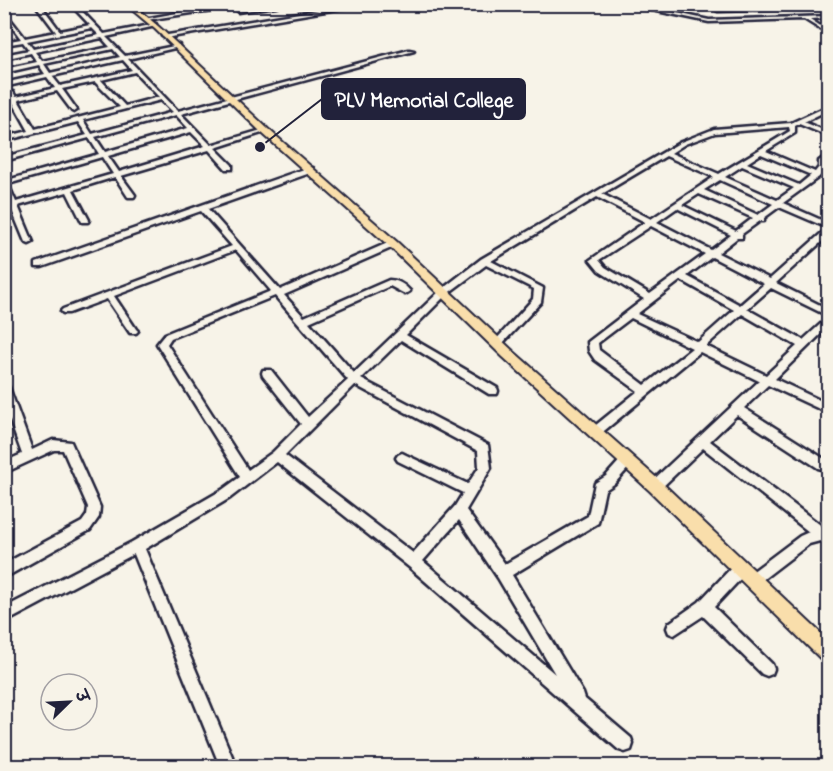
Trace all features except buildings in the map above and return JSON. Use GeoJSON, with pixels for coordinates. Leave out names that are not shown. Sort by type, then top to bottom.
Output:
{"type":"FeatureCollection","features":[{"type":"Feature","properties":{"kind":"main road"},"geometry":{"type":"LineString","coordinates":[[128,4],[177,46],[265,131],[393,244],[627,460],[828,652]]}},
{"type":"Feature","properties":{"kind":"street"},"geometry":{"type":"LineString","coordinates":[[37,4],[59,33]]}},
{"type":"Feature","properties":{"kind":"street"},"geometry":{"type":"LineString","coordinates":[[72,4],[229,167]]}},
{"type":"Feature","properties":{"kind":"street"},"geometry":{"type":"LineString","coordinates":[[194,4],[202,16],[286,4]]}},
{"type":"Feature","properties":{"kind":"street"},"geometry":{"type":"LineString","coordinates":[[165,36],[365,4]]}},
{"type":"Feature","properties":{"kind":"street"},"geometry":{"type":"LineString","coordinates":[[626,4],[709,21],[828,17]]}},
{"type":"Feature","properties":{"kind":"street"},"geometry":{"type":"LineString","coordinates":[[764,4],[784,7],[828,33]]}},
{"type":"Feature","properties":{"kind":"street"},"geometry":{"type":"LineString","coordinates":[[718,10],[784,7]]}},
{"type":"Feature","properties":{"kind":"street"},"geometry":{"type":"LineString","coordinates":[[146,19],[198,10]]}},
{"type":"Feature","properties":{"kind":"street"},"geometry":{"type":"LineString","coordinates":[[4,12],[74,110]]}},
{"type":"Feature","properties":{"kind":"street"},"geometry":{"type":"LineString","coordinates":[[4,44],[94,26]]}},
{"type":"Feature","properties":{"kind":"street"},"geometry":{"type":"LineString","coordinates":[[4,57],[154,26]]}},
{"type":"Feature","properties":{"kind":"street"},"geometry":{"type":"LineString","coordinates":[[4,32],[16,30]]}},
{"type":"Feature","properties":{"kind":"street"},"geometry":{"type":"LineString","coordinates":[[33,132],[6,85],[177,46]]}},
{"type":"Feature","properties":{"kind":"street"},"geometry":{"type":"LineString","coordinates":[[4,71],[115,47]]}},
{"type":"Feature","properties":{"kind":"street"},"geometry":{"type":"LineString","coordinates":[[4,159],[411,51]]}},
{"type":"Feature","properties":{"kind":"street"},"geometry":{"type":"LineString","coordinates":[[14,99],[137,70]]}},
{"type":"Feature","properties":{"kind":"street"},"geometry":{"type":"LineString","coordinates":[[97,80],[124,108]]}},
{"type":"Feature","properties":{"kind":"street"},"geometry":{"type":"LineString","coordinates":[[4,139],[163,98]]}},
{"type":"Feature","properties":{"kind":"street"},"geometry":{"type":"LineString","coordinates":[[4,616],[137,546],[226,494],[277,455],[444,292],[484,261],[666,153],[714,131],[796,123],[828,108]]}},
{"type":"Feature","properties":{"kind":"street"},"geometry":{"type":"LineString","coordinates":[[819,113],[828,117]]}},
{"type":"Feature","properties":{"kind":"street"},"geometry":{"type":"LineString","coordinates":[[80,120],[132,195]]}},
{"type":"Feature","properties":{"kind":"street"},"geometry":{"type":"LineString","coordinates":[[796,123],[828,134]]}},
{"type":"Feature","properties":{"kind":"street"},"geometry":{"type":"LineString","coordinates":[[651,299],[602,269],[594,260],[719,177],[793,132],[796,123]]}},
{"type":"Feature","properties":{"kind":"street"},"geometry":{"type":"LineString","coordinates":[[29,242],[9,207],[4,184],[193,129]]}},
{"type":"Feature","properties":{"kind":"street"},"geometry":{"type":"LineString","coordinates":[[9,207],[265,131]]}},
{"type":"Feature","properties":{"kind":"street"},"geometry":{"type":"LineString","coordinates":[[760,151],[816,175]]}},
{"type":"Feature","properties":{"kind":"street"},"geometry":{"type":"LineString","coordinates":[[666,153],[828,226]]}},
{"type":"Feature","properties":{"kind":"street"},"geometry":{"type":"LineString","coordinates":[[645,391],[599,357],[592,346],[593,342],[761,219],[777,203],[816,175],[823,167],[821,162],[828,156]]}},
{"type":"Feature","properties":{"kind":"street"},"geometry":{"type":"LineString","coordinates":[[741,163],[798,187]]}},
{"type":"Feature","properties":{"kind":"street"},"geometry":{"type":"LineString","coordinates":[[39,265],[310,170]]}},
{"type":"Feature","properties":{"kind":"street"},"geometry":{"type":"LineString","coordinates":[[69,189],[85,220]]}},
{"type":"Feature","properties":{"kind":"street"},"geometry":{"type":"LineString","coordinates":[[699,191],[761,219]]}},
{"type":"Feature","properties":{"kind":"street"},"geometry":{"type":"LineString","coordinates":[[596,194],[828,313]]}},
{"type":"Feature","properties":{"kind":"street"},"geometry":{"type":"LineString","coordinates":[[678,206],[739,236]]}},
{"type":"Feature","properties":{"kind":"street"},"geometry":{"type":"LineString","coordinates":[[203,208],[354,380],[484,448],[487,464],[471,491],[459,510],[414,562]]}},
{"type":"Feature","properties":{"kind":"street"},"geometry":{"type":"LineString","coordinates":[[595,432],[698,348],[828,232]]}},
{"type":"Feature","properties":{"kind":"street"},"geometry":{"type":"LineString","coordinates":[[247,478],[162,344],[168,336],[278,293],[393,244]]}},
{"type":"Feature","properties":{"kind":"street"},"geometry":{"type":"LineString","coordinates":[[66,311],[237,247]]}},
{"type":"Feature","properties":{"kind":"street"},"geometry":{"type":"LineString","coordinates":[[484,261],[539,288],[538,300],[498,343]]}},
{"type":"Feature","properties":{"kind":"street"},"geometry":{"type":"LineString","coordinates":[[682,277],[804,345]]}},
{"type":"Feature","properties":{"kind":"street"},"geometry":{"type":"LineString","coordinates":[[303,321],[389,283],[395,282],[405,291]]}},
{"type":"Feature","properties":{"kind":"street"},"geometry":{"type":"LineString","coordinates":[[109,295],[133,331]]}},
{"type":"Feature","properties":{"kind":"street"},"geometry":{"type":"LineString","coordinates":[[632,315],[828,410]]}},
{"type":"Feature","properties":{"kind":"street"},"geometry":{"type":"LineString","coordinates":[[655,486],[738,410],[828,322]]}},
{"type":"Feature","properties":{"kind":"street"},"geometry":{"type":"LineString","coordinates":[[400,336],[493,391]]}},
{"type":"Feature","properties":{"kind":"street"},"geometry":{"type":"LineString","coordinates":[[267,373],[308,425]]}},
{"type":"Feature","properties":{"kind":"street"},"geometry":{"type":"LineString","coordinates":[[4,387],[28,456]]}},
{"type":"Feature","properties":{"kind":"street"},"geometry":{"type":"LineString","coordinates":[[738,410],[822,464]]}},
{"type":"Feature","properties":{"kind":"street"},"geometry":{"type":"LineString","coordinates":[[703,442],[826,534]]}},
{"type":"Feature","properties":{"kind":"street"},"geometry":{"type":"LineString","coordinates":[[4,468],[53,445],[67,445],[94,507],[93,517],[86,526],[4,572]]}},
{"type":"Feature","properties":{"kind":"street"},"geometry":{"type":"LineString","coordinates":[[277,455],[414,562],[625,744]]}},
{"type":"Feature","properties":{"kind":"street"},"geometry":{"type":"LineString","coordinates":[[402,458],[471,491]]}},
{"type":"Feature","properties":{"kind":"street"},"geometry":{"type":"LineString","coordinates":[[502,573],[594,519],[599,487],[610,480],[627,460]]}},
{"type":"Feature","properties":{"kind":"street"},"geometry":{"type":"LineString","coordinates":[[459,510],[502,573],[583,706]]}},
{"type":"Feature","properties":{"kind":"street"},"geometry":{"type":"LineString","coordinates":[[674,628],[746,575],[805,540],[826,534]]}},
{"type":"Feature","properties":{"kind":"street"},"geometry":{"type":"LineString","coordinates":[[137,546],[228,766]]}},
{"type":"Feature","properties":{"kind":"street"},"geometry":{"type":"LineString","coordinates":[[704,608],[767,669]]}},
{"type":"Feature","properties":{"kind":"place","name":"PLV Memorial College"},"geometry":{"type":"Point","coordinates":[260,147]}}]}
